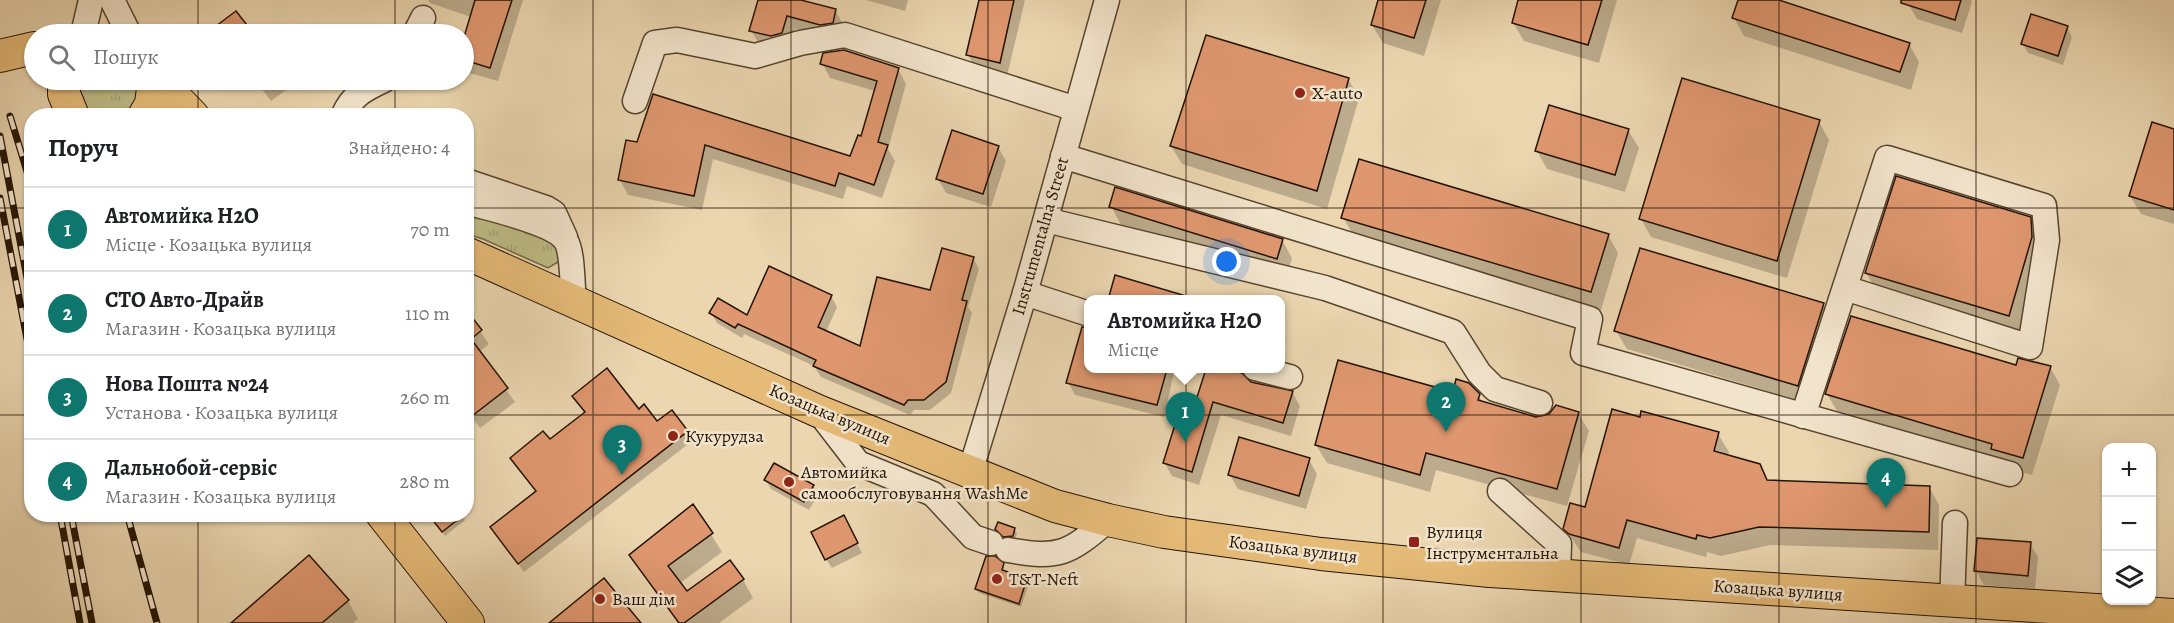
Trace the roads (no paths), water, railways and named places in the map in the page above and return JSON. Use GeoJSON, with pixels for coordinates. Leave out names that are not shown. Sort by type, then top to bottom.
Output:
{"type":"FeatureCollection","features":[{"type":"Feature","properties":{"kind":"main road"},"geometry":{"type":"LineString","coordinates":[[153,96],[177,108]]}},
{"type":"Feature","properties":{"kind":"main road","name":"Козацька вулиця"},"geometry":{"type":"LineString","coordinates":[[474,257],[818,411],[1055,506],[1164,532],[1321,554],[1558,575],[2174,615]]}},
{"type":"Feature","properties":{"kind":"main road"},"geometry":{"type":"LineString","coordinates":[[388,522],[468,623]]}},
{"type":"Feature","properties":{"kind":"street"},"geometry":{"type":"LineString","coordinates":[[112,0],[124,24]]}},
{"type":"Feature","properties":{"kind":"street","name":"Instrumentalna Street"},"geometry":{"type":"LineString","coordinates":[[970,472],[1025,293],[1107,0]]}},
{"type":"Feature","properties":{"kind":"street"},"geometry":{"type":"LineString","coordinates":[[635,101],[655,43],[676,40],[755,56],[800,43],[845,35],[1076,109]]}},
{"type":"Feature","properties":{"kind":"street"},"geometry":{"type":"LineString","coordinates":[[346,108],[349,102],[363,90]]}},
{"type":"Feature","properties":{"kind":"street"},"geometry":{"type":"LineString","coordinates":[[1063,156],[1590,319],[1583,353],[2010,474]]}},
{"type":"Feature","properties":{"kind":"street"},"geometry":{"type":"LineString","coordinates":[[1803,416],[1887,158],[2044,206],[2047,240],[2030,348],[1845,288]]}},
{"type":"Feature","properties":{"kind":"street"},"geometry":{"type":"LineString","coordinates":[[474,195],[552,229],[566,240],[570,252],[574,301]]}},
{"type":"Feature","properties":{"kind":"street"},"geometry":{"type":"LineString","coordinates":[[1046,220],[1325,288],[1453,332],[1479,373],[1495,389],[1540,403]]}},
{"type":"Feature","properties":{"kind":"street"},"geometry":{"type":"LineString","coordinates":[[1025,293],[1084,312]]}},
{"type":"Feature","properties":{"kind":"street"},"geometry":{"type":"LineString","coordinates":[[1272,373],[1290,377]]}},
{"type":"Feature","properties":{"kind":"street"},"geometry":{"type":"LineString","coordinates":[[818,411],[858,463],[933,494],[973,537],[1000,547],[1049,555],[1065,552],[1082,542],[1108,520]]}},
{"type":"Feature","properties":{"kind":"street"},"geometry":{"type":"LineString","coordinates":[[1500,491],[1559,544],[1558,575]]}},
{"type":"Feature","properties":{"kind":"street"},"geometry":{"type":"LineString","coordinates":[[1952,602],[1955,523]]}},
{"type":"Feature","properties":{"kind":"railway"},"geometry":{"type":"LineString","coordinates":[[10,116],[24,162]]}},
{"type":"Feature","properties":{"kind":"railway"},"geometry":{"type":"LineString","coordinates":[[0,136],[24,262]]}},
{"type":"Feature","properties":{"kind":"railway"},"geometry":{"type":"LineString","coordinates":[[0,198],[24,323]]}},
{"type":"Feature","properties":{"kind":"railway"},"geometry":{"type":"LineString","coordinates":[[61,522],[80,623]]}},
{"type":"Feature","properties":{"kind":"railway"},"geometry":{"type":"LineString","coordinates":[[73,522],[92,623]]}},
{"type":"Feature","properties":{"kind":"railway"},"geometry":{"type":"LineString","coordinates":[[129,522],[157,623]]}},
{"type":"Feature","properties":{"kind":"place","name":"X-auto"},"geometry":{"type":"Point","coordinates":[1300,93]}},
{"type":"Feature","properties":{"kind":"place","name":"СТО Авто-Драйв"},"geometry":{"type":"Point","coordinates":[1446,432]}},
{"type":"Feature","properties":{"kind":"place","name":"Кукурудза"},"geometry":{"type":"Point","coordinates":[673,436]}},
{"type":"Feature","properties":{"kind":"place","name":"Автомийка H2O"},"geometry":{"type":"Point","coordinates":[1185,442]}},
{"type":"Feature","properties":{"kind":"place","name":"Нова Пошта №24"},"geometry":{"type":"Point","coordinates":[622,475]}},
{"type":"Feature","properties":{"kind":"place","name":"Автомийка самообслуговування WashMe"},"geometry":{"type":"Point","coordinates":[789,482]}},
{"type":"Feature","properties":{"kind":"place","name":"Дальнобой-сервіс"},"geometry":{"type":"Point","coordinates":[1886,508]}},
{"type":"Feature","properties":{"kind":"place","name":"Вулиця Інструментальна"},"geometry":{"type":"Point","coordinates":[1414,542]}},
{"type":"Feature","properties":{"kind":"place","name":"T&T-Neft"},"geometry":{"type":"Point","coordinates":[997,579]}},
{"type":"Feature","properties":{"kind":"place","name":"Ваш дім"},"geometry":{"type":"Point","coordinates":[600,599]}}]}
